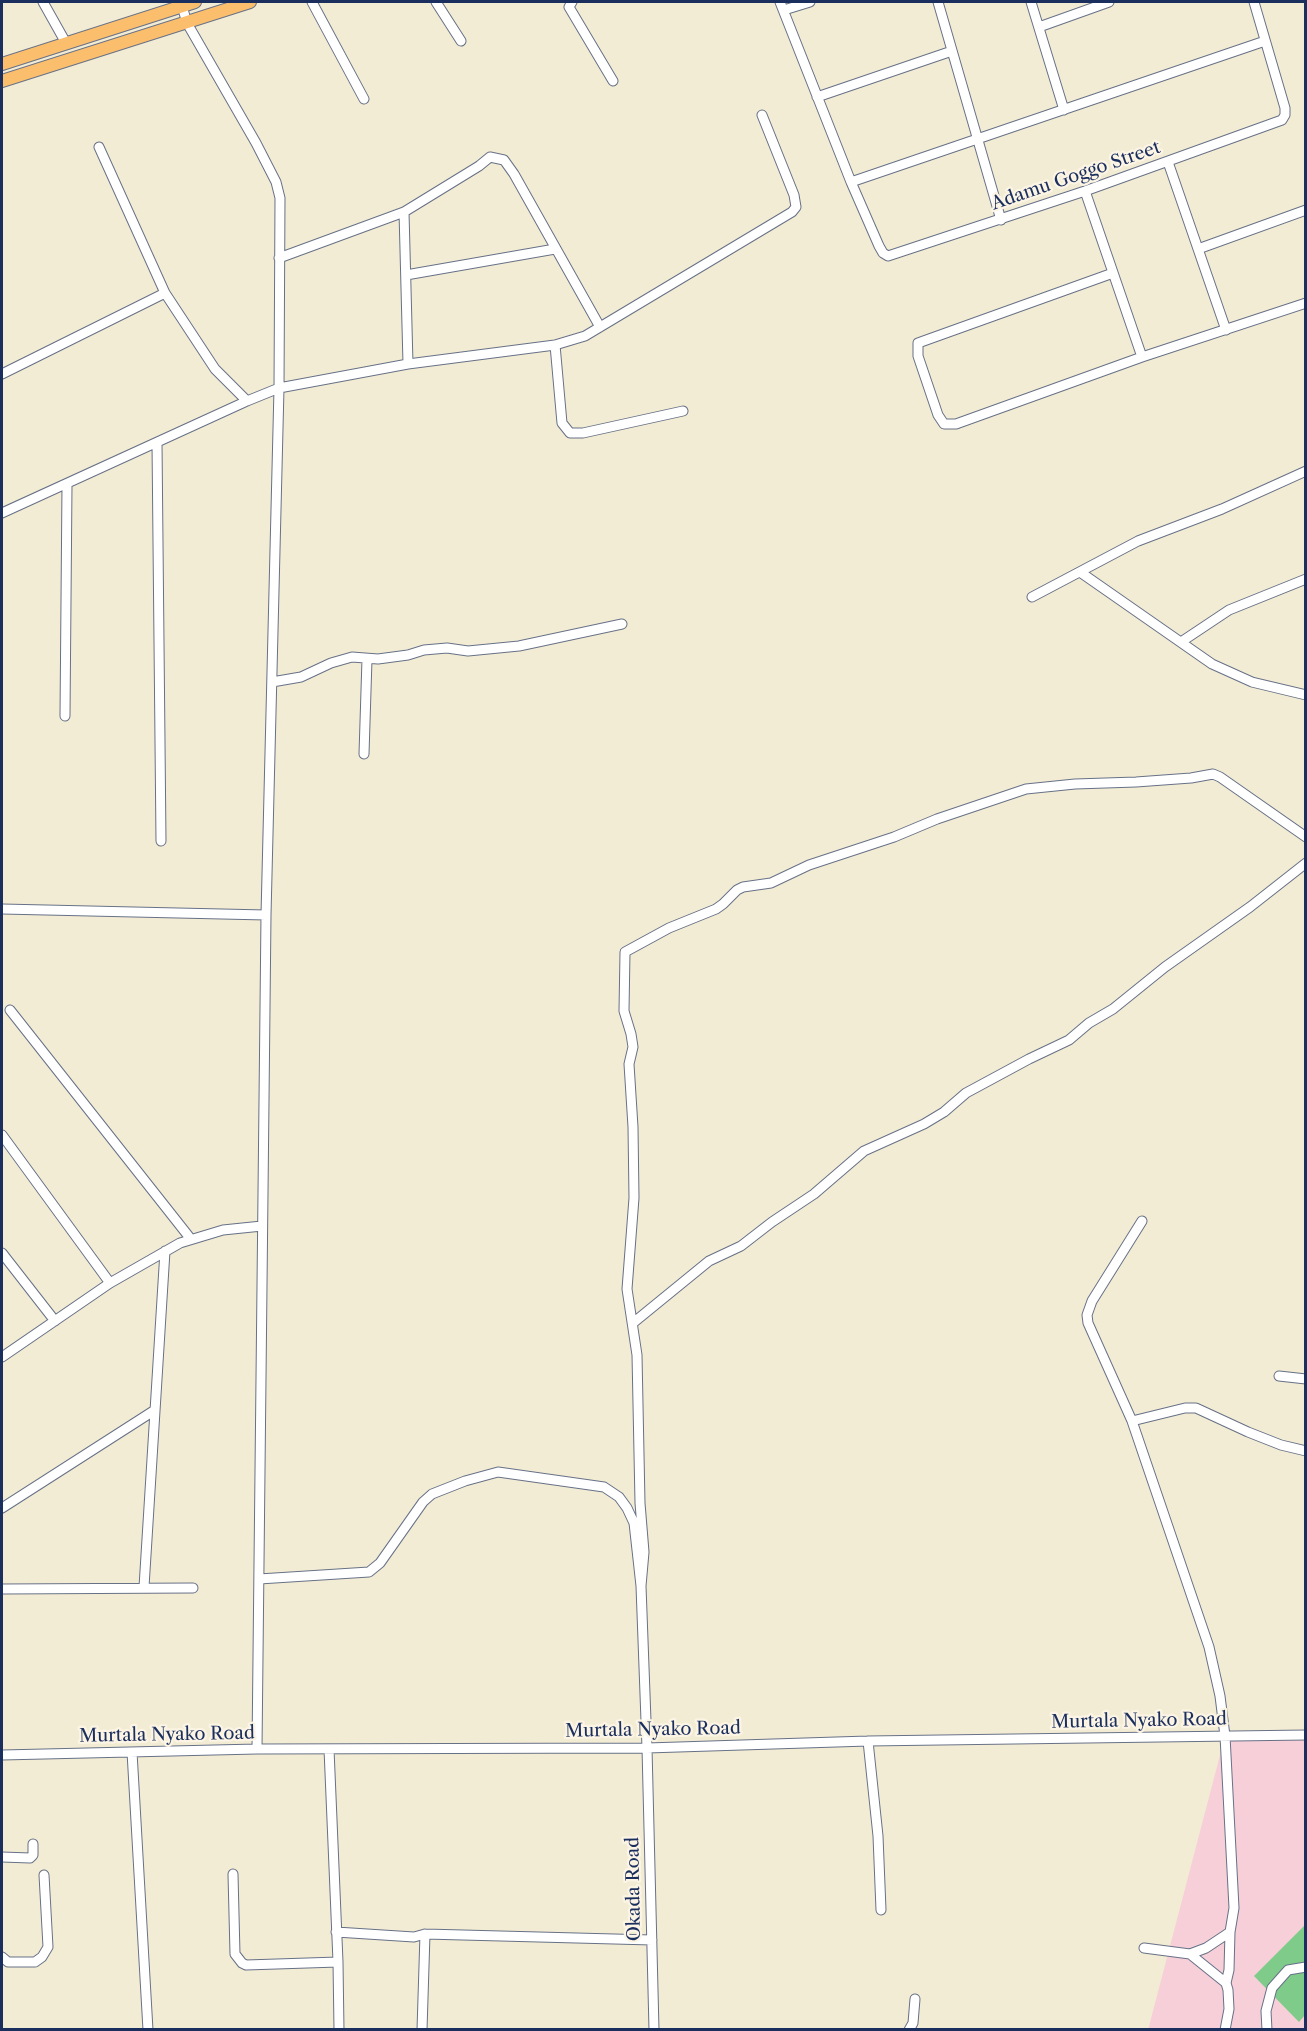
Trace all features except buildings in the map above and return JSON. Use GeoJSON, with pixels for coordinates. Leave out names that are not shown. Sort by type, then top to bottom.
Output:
{"type":"FeatureCollection","features":[{"type":"Feature","properties":{"kind":"main road"},"geometry":{"type":"LineString","coordinates":[[2,64],[195,2]]}},
{"type":"Feature","properties":{"kind":"main road"},"geometry":{"type":"LineString","coordinates":[[2,81],[250,2]]}},
{"type":"Feature","properties":{"kind":"street"},"geometry":{"type":"LineString","coordinates":[[43,2],[66,43]]}},
{"type":"Feature","properties":{"kind":"street"},"geometry":{"type":"LineString","coordinates":[[312,2],[364,99]]}},
{"type":"Feature","properties":{"kind":"street"},"geometry":{"type":"LineString","coordinates":[[436,2],[461,41]]}},
{"type":"Feature","properties":{"kind":"street"},"geometry":{"type":"LineString","coordinates":[[572,2],[569,7],[613,81]]}},
{"type":"Feature","properties":{"kind":"street"},"geometry":{"type":"LineString","coordinates":[[810,2],[782,6],[851,182],[1266,41],[1254,2]]}},
{"type":"Feature","properties":{"kind":"street"},"geometry":{"type":"LineString","coordinates":[[938,2],[1000,220]]}},
{"type":"Feature","properties":{"kind":"street"},"geometry":{"type":"LineString","coordinates":[[1031,2],[1064,110]]}},
{"type":"Feature","properties":{"kind":"street"},"geometry":{"type":"LineString","coordinates":[[1039,27],[1109,2]]}},
{"type":"Feature","properties":{"kind":"street"},"geometry":{"type":"LineString","coordinates":[[182,6],[188,23],[276,182],[280,198],[279,388],[262,1226],[257,1749]]}},
{"type":"Feature","properties":{"kind":"street","name":"Adamu Goggo Street"},"geometry":{"type":"LineString","coordinates":[[851,182],[879,246],[888,256],[1085,192],[1282,120],[1285,116],[1285,108],[1266,41]]}},
{"type":"Feature","properties":{"kind":"street"},"geometry":{"type":"LineString","coordinates":[[818,97],[952,51]]}},
{"type":"Feature","properties":{"kind":"street"},"geometry":{"type":"LineString","coordinates":[[2,513],[279,388],[408,364],[555,345],[585,336],[792,212],[796,201],[762,115]]}},
{"type":"Feature","properties":{"kind":"street"},"geometry":{"type":"LineString","coordinates":[[99,147],[165,293],[214,369],[247,401]]}},
{"type":"Feature","properties":{"kind":"street"},"geometry":{"type":"LineString","coordinates":[[279,258],[404,212],[490,158],[504,160],[600,327]]}},
{"type":"Feature","properties":{"kind":"street"},"geometry":{"type":"LineString","coordinates":[[1168,162],[1226,330]]}},
{"type":"Feature","properties":{"kind":"street"},"geometry":{"type":"LineString","coordinates":[[1085,192],[1142,357]]}},
{"type":"Feature","properties":{"kind":"street"},"geometry":{"type":"LineString","coordinates":[[1198,249],[1305,210]]}},
{"type":"Feature","properties":{"kind":"street"},"geometry":{"type":"LineString","coordinates":[[404,212],[408,364]]}},
{"type":"Feature","properties":{"kind":"street"},"geometry":{"type":"LineString","coordinates":[[406,275],[555,249]]}},
{"type":"Feature","properties":{"kind":"street"},"geometry":{"type":"LineString","coordinates":[[1113,273],[918,343],[918,356],[938,415],[944,424],[956,424],[1142,357],[1305,303]]}},
{"type":"Feature","properties":{"kind":"street"},"geometry":{"type":"LineString","coordinates":[[2,374],[165,293]]}},
{"type":"Feature","properties":{"kind":"street"},"geometry":{"type":"LineString","coordinates":[[555,345],[562,423],[570,433],[583,433],[683,411]]}},
{"type":"Feature","properties":{"kind":"street"},"geometry":{"type":"LineString","coordinates":[[157,443],[161,842]]}},
{"type":"Feature","properties":{"kind":"street"},"geometry":{"type":"LineString","coordinates":[[1032,597],[1138,541],[1222,509],[1305,471]]}},
{"type":"Feature","properties":{"kind":"street"},"geometry":{"type":"LineString","coordinates":[[65,716],[67,485]]}},
{"type":"Feature","properties":{"kind":"street"},"geometry":{"type":"LineString","coordinates":[[1080,572],[1212,664],[1252,682],[1305,695]]}},
{"type":"Feature","properties":{"kind":"street"},"geometry":{"type":"LineString","coordinates":[[1181,642],[1228,610],[1305,579]]}},
{"type":"Feature","properties":{"kind":"street"},"geometry":{"type":"LineString","coordinates":[[272,682],[301,677],[331,663],[352,657],[367,659],[447,648],[468,651],[519,646],[622,624]]}},
{"type":"Feature","properties":{"kind":"street"},"geometry":{"type":"LineString","coordinates":[[364,754],[367,659]]}},
{"type":"Feature","properties":{"kind":"street"},"geometry":{"type":"LineString","coordinates":[[641,1586],[644,1552],[640,1503],[637,1355],[627,1289],[634,1198],[629,1064],[633,1039],[624,1011],[624,956],[628,949],[669,928],[716,909],[743,887],[771,883],[809,865],[1026,789],[1191,778],[1213,774],[1305,837]]}},
{"type":"Feature","properties":{"kind":"street"},"geometry":{"type":"LineString","coordinates":[[633,1323],[709,1261],[741,1246],[814,1194],[864,1151],[924,1124],[944,1112],[966,1093],[1069,1040],[1089,1023],[1113,1009],[1165,967],[1250,907],[1305,863]]}},
{"type":"Feature","properties":{"kind":"street"},"geometry":{"type":"LineString","coordinates":[[2,909],[267,915]]}},
{"type":"Feature","properties":{"kind":"street"},"geometry":{"type":"LineString","coordinates":[[10,1010],[190,1238]]}},
{"type":"Feature","properties":{"kind":"street"},"geometry":{"type":"LineString","coordinates":[[2,1135],[110,1283]]}},
{"type":"Feature","properties":{"kind":"street"},"geometry":{"type":"LineString","coordinates":[[1142,1221],[1092,1301],[1087,1315],[1088,1323],[1132,1421],[1209,1647],[1220,1696],[1225,1736],[1234,1908],[1226,1983],[1229,2009],[1225,2030]]}},
{"type":"Feature","properties":{"kind":"street"},"geometry":{"type":"LineString","coordinates":[[2,1358],[110,1283],[190,1238],[223,1230],[262,1226]]}},
{"type":"Feature","properties":{"kind":"street"},"geometry":{"type":"LineString","coordinates":[[144,1587],[165,1251]]}},
{"type":"Feature","properties":{"kind":"street"},"geometry":{"type":"LineString","coordinates":[[2,1253],[55,1321]]}},
{"type":"Feature","properties":{"kind":"street"},"geometry":{"type":"LineString","coordinates":[[1279,1376],[1305,1379]]}},
{"type":"Feature","properties":{"kind":"street"},"geometry":{"type":"LineString","coordinates":[[1132,1421],[1185,1408],[1196,1408],[1248,1432],[1281,1445],[1305,1451]]}},
{"type":"Feature","properties":{"kind":"street"},"geometry":{"type":"LineString","coordinates":[[2,1508],[155,1410]]}},
{"type":"Feature","properties":{"kind":"street"},"geometry":{"type":"LineString","coordinates":[[259,1579],[369,1572],[380,1563],[423,1502],[432,1494],[465,1481],[498,1472],[604,1487],[619,1497],[634,1522],[641,1586]]}},
{"type":"Feature","properties":{"kind":"street","name":"Okada Road"},"geometry":{"type":"LineString","coordinates":[[641,1586],[654,2030]]}},
{"type":"Feature","properties":{"kind":"street"},"geometry":{"type":"LineString","coordinates":[[2,1589],[193,1588]]}},
{"type":"Feature","properties":{"kind":"street","name":"Murtala Nyako Road"},"geometry":{"type":"LineString","coordinates":[[2,1755],[257,1749],[647,1748],[868,1741],[1305,1735]]}},
{"type":"Feature","properties":{"kind":"street"},"geometry":{"type":"LineString","coordinates":[[868,1741],[878,1836],[880,1910]]}},
{"type":"Feature","properties":{"kind":"street"},"geometry":{"type":"LineString","coordinates":[[329,1749],[339,2030]]}},
{"type":"Feature","properties":{"kind":"street"},"geometry":{"type":"LineString","coordinates":[[132,1752],[148,2030]]}},
{"type":"Feature","properties":{"kind":"street"},"geometry":{"type":"LineString","coordinates":[[2,1857],[30,1858],[33,1855],[33,1844]]}},
{"type":"Feature","properties":{"kind":"street"},"geometry":{"type":"LineString","coordinates":[[233,1874],[235,1954],[242,1963],[246,1965],[338,1962]]}},
{"type":"Feature","properties":{"kind":"street"},"geometry":{"type":"LineString","coordinates":[[2,1957],[9,1962],[35,1962],[46,1952],[48,1947],[44,1875]]}},
{"type":"Feature","properties":{"kind":"street"},"geometry":{"type":"LineString","coordinates":[[336,1932],[414,1937],[425,1934],[652,1940]]}},
{"type":"Feature","properties":{"kind":"street"},"geometry":{"type":"LineString","coordinates":[[1144,1948],[1190,1954],[1206,1948],[1230,1932]]}},
{"type":"Feature","properties":{"kind":"street"},"geometry":{"type":"LineString","coordinates":[[422,2030],[425,1934]]}},
{"type":"Feature","properties":{"kind":"street"},"geometry":{"type":"LineString","coordinates":[[1190,1954],[1226,1983]]}},
{"type":"Feature","properties":{"kind":"street"},"geometry":{"type":"LineString","coordinates":[[1267,2030],[1266,2011],[1272,1988],[1288,1970],[1305,1967]]}},
{"type":"Feature","properties":{"kind":"street"},"geometry":{"type":"LineString","coordinates":[[909,2030],[913,2023],[915,1999]]}},
{"type":"Feature","properties":{"kind":"shaded area"},"geometry":{"type":"Polygon","coordinates":[[[1305,1734],[1305,2029],[1148,2030],[1225,1736],[1305,1734]]]}},
{"type":"Feature","properties":{"kind":"green space"},"geometry":{"type":"Polygon","coordinates":[[[1305,1925],[1305,2015],[1299,2022],[1254,1976],[1305,1925]]]}}]}
